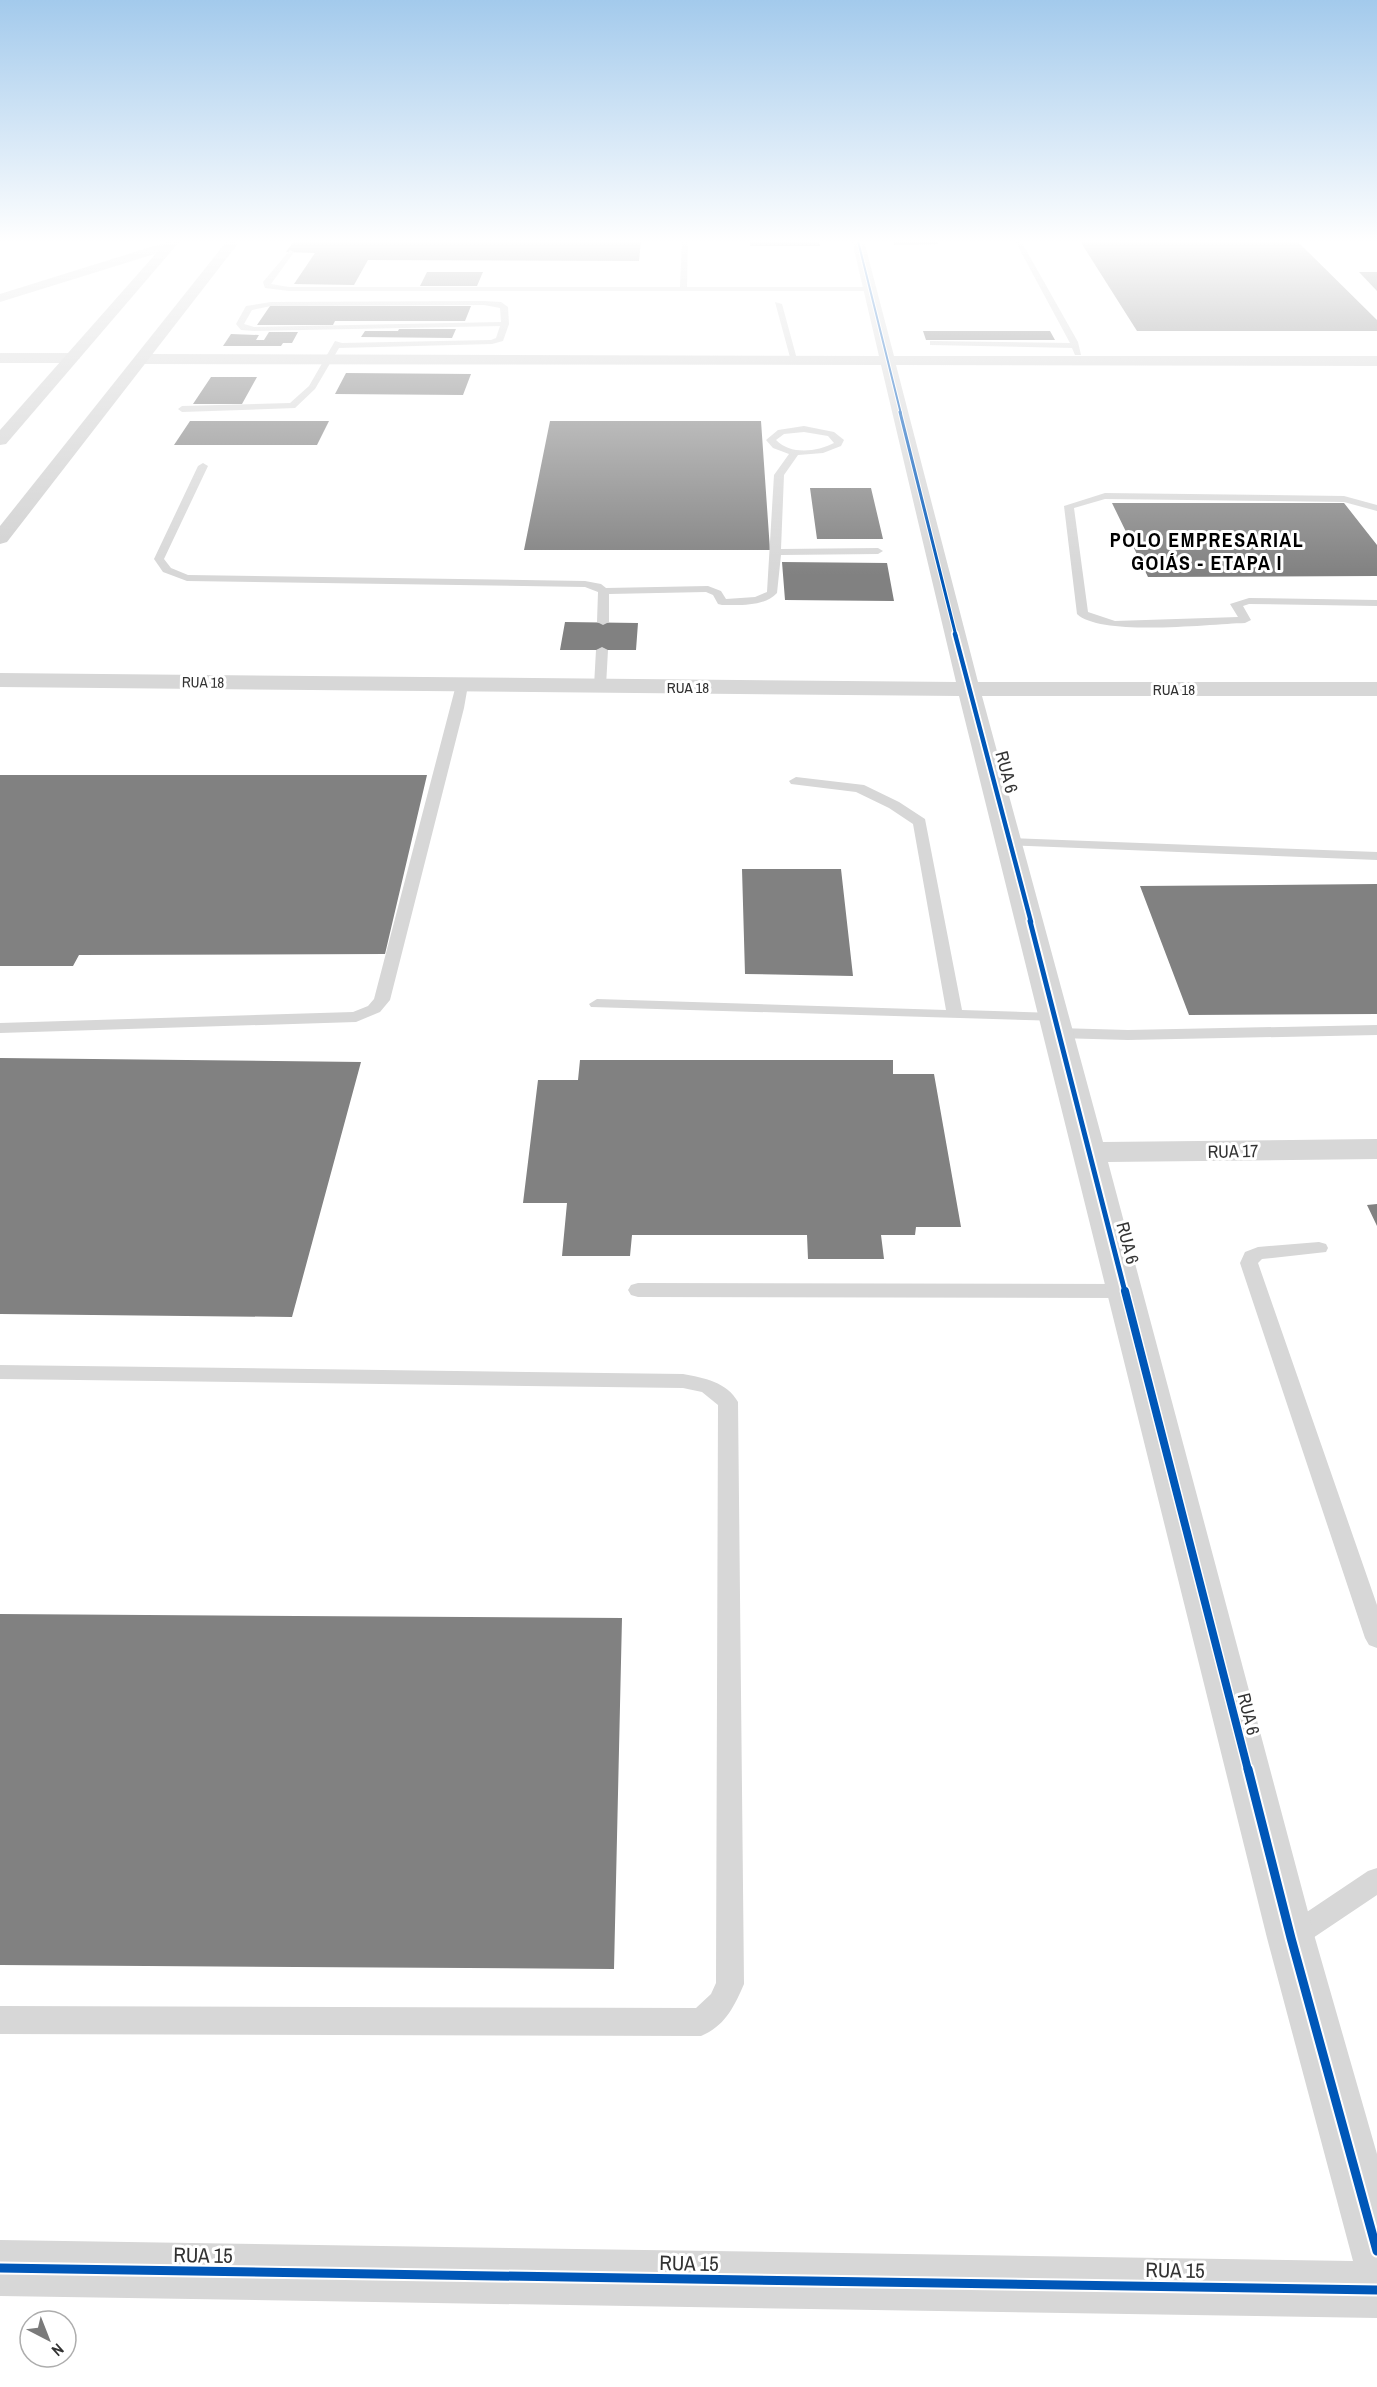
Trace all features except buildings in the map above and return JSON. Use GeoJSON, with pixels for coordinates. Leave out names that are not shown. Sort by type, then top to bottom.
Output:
{"type":"FeatureCollection","features":[{"type":"Feature","properties":{"kind":"street"},"geometry":{"type":"LineString","coordinates":[[0,440],[76,352]]}},
{"type":"Feature","properties":{"kind":"street"},"geometry":{"type":"LineString","coordinates":[[0,538],[147,352]]}},
{"type":"Feature","properties":{"kind":"street","name":"RUA 6"},"geometry":{"type":"LineString","coordinates":[[886,352],[1088,1152],[1291,1938],[1377,2251]]}},
{"type":"Feature","properties":{"kind":"street"},"geometry":{"type":"LineString","coordinates":[[142,359],[333,353],[888,361],[1078,353],[1377,361]]}},
{"type":"Feature","properties":{"kind":"street"},"geometry":{"type":"LineString","coordinates":[[0,358],[72,357]]}},
{"type":"Feature","properties":{"kind":"street","name":"RUA 18"},"geometry":{"type":"LineString","coordinates":[[0,680],[970,689],[1377,689]]}},
{"type":"Feature","properties":{"kind":"street","name":"RUA 17"},"geometry":{"type":"LineString","coordinates":[[1088,1152],[1377,1149]]}},
{"type":"Feature","properties":{"kind":"street","name":"RUA 15"},"geometry":{"type":"LineString","coordinates":[[0,2268],[1377,2290]]}},
{"type":"Feature","properties":{"kind":"lane"},"geometry":{"type":"LineString","coordinates":[[182,409],[292,406],[300,403],[333,353],[343,352]]}},
{"type":"Feature","properties":{"kind":"lane"},"geometry":{"type":"LineString","coordinates":[[792,352],[795,361]]}},
{"type":"Feature","properties":{"kind":"lane"},"geometry":{"type":"LineString","coordinates":[[1069,352],[1078,353]]}},
{"type":"Feature","properties":{"kind":"lane"},"geometry":{"type":"LineString","coordinates":[[203,466],[159,559],[167,570],[187,578],[585,584],[597,586],[604,591],[708,589],[717,593],[722,602],[755,600],[772,593],[779,475],[796,452],[826,450],[834,447],[839,440],[831,434],[814,430],[793,430],[772,437],[773,444],[796,452]]}},
{"type":"Feature","properties":{"kind":"lane"},"geometry":{"type":"LineString","coordinates":[[1377,508],[1344,499],[1105,496],[1069,506],[1083,614],[1095,620],[1115,624],[1245,620],[1236,604],[1249,601],[1377,603]]}},
{"type":"Feature","properties":{"kind":"lane"},"geometry":{"type":"LineString","coordinates":[[776,552],[878,551]]}},
{"type":"Feature","properties":{"kind":"lane"},"geometry":{"type":"LineString","coordinates":[[603,622],[604,591]]}},
{"type":"Feature","properties":{"kind":"lane"},"geometry":{"type":"LineString","coordinates":[[600,686],[602,650]]}},
{"type":"Feature","properties":{"kind":"lane"},"geometry":{"type":"LineString","coordinates":[[0,1028],[356,1017],[374,1009],[382,1000],[462,685]]}},
{"type":"Feature","properties":{"kind":"lane"},"geometry":{"type":"LineString","coordinates":[[796,781],[859,788],[894,805],[920,822],[955,1014]]}},
{"type":"Feature","properties":{"kind":"lane"},"geometry":{"type":"LineString","coordinates":[[1010,842],[1377,856]]}},
{"type":"Feature","properties":{"kind":"lane"},"geometry":{"type":"LineString","coordinates":[[597,1004],[955,1014],[1128,1035],[1377,1030]]}},
{"type":"Feature","properties":{"kind":"lane"},"geometry":{"type":"LineString","coordinates":[[1319,1248],[1258,1252],[1249,1263],[1377,1638]]}},
{"type":"Feature","properties":{"kind":"lane"},"geometry":{"type":"LineString","coordinates":[[638,1290],[1124,1291]]}},
{"type":"Feature","properties":{"kind":"lane"},"geometry":{"type":"LineString","coordinates":[[0,1372],[683,1381],[708,1386],[728,1402],[730,1960],[730,1984],[721,2004],[701,2022],[0,2020]]}},
{"type":"Feature","properties":{"kind":"lane"},"geometry":{"type":"LineString","coordinates":[[1291,1938],[1377,1881]]}},
{"type":"Feature","properties":{"kind":"cycle path"},"geometry":{"type":"LineString","coordinates":[[886,352],[977,722],[1010,842],[1291,1938],[1377,2251]]}},
{"type":"Feature","properties":{"kind":"cycle path"},"geometry":{"type":"LineString","coordinates":[[0,2268],[1377,2290]]}},
{"type":"Feature","properties":{"kind":"district","name":"POLO EMPRESARIAL GOIÁS - ETAPA I"},"geometry":{"type":"Point","coordinates":[1207,550]}}]}
